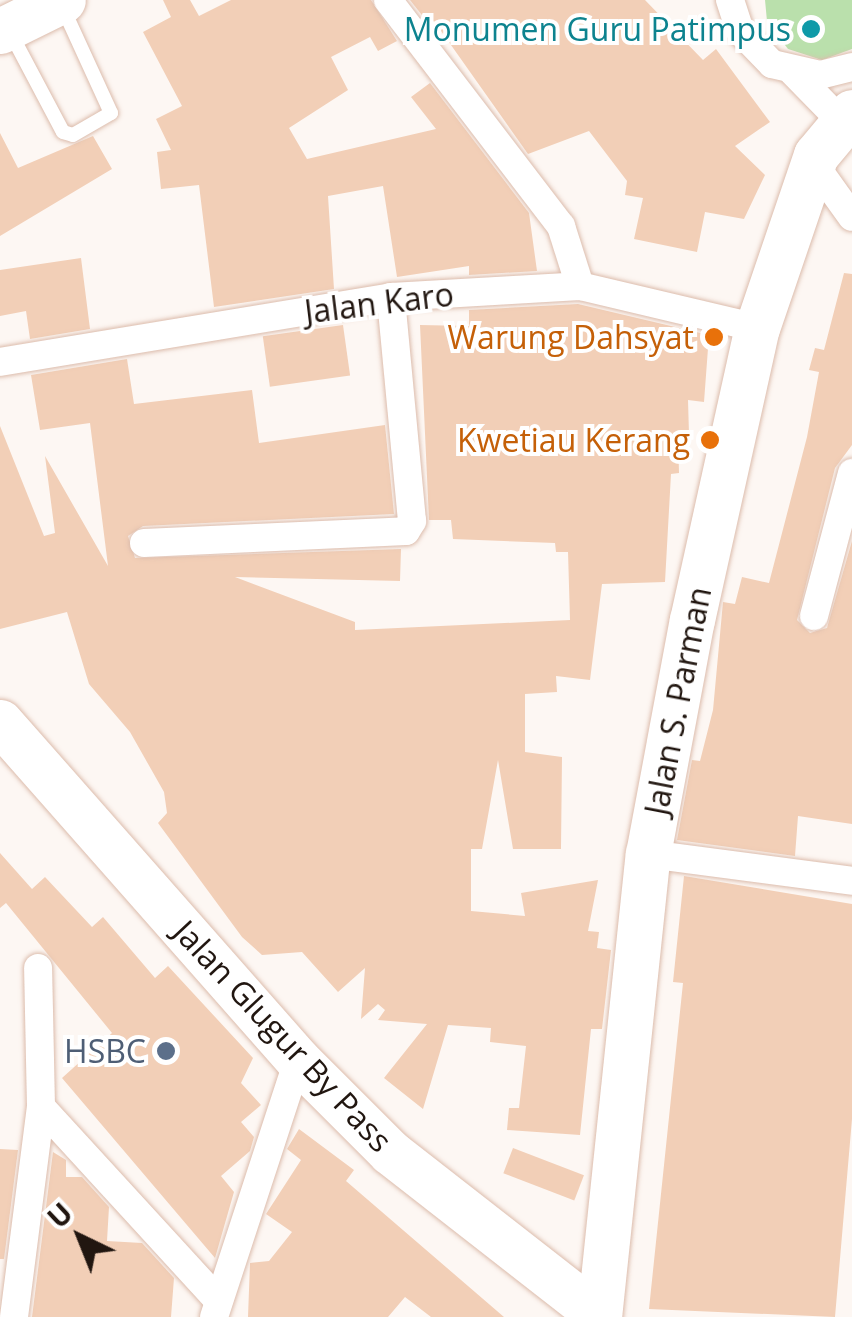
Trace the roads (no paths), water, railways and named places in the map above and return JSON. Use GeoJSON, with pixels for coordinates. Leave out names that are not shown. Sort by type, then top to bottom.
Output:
{"type":"FeatureCollection","features":[{"type":"Feature","properties":{"kind":"main road"},"geometry":{"type":"LineString","coordinates":[[4,29],[62,1]]}},
{"type":"Feature","properties":{"kind":"main road","name":"Jalan S. Parman"},"geometry":{"type":"LineString","coordinates":[[599,1316],[669,857],[758,328],[814,164],[847,117]]}},
{"type":"Feature","properties":{"kind":"main road","name":"Jalan Glugur By Pass"},"geometry":{"type":"LineString","coordinates":[[0,722],[298,1060],[390,1152],[599,1316]]}},
{"type":"Feature","properties":{"kind":"street"},"geometry":{"type":"LineString","coordinates":[[388,0],[561,226],[580,286]]}},
{"type":"Feature","properties":{"kind":"street"},"geometry":{"type":"LineString","coordinates":[[730,0],[754,50],[793,72],[847,117]]}},
{"type":"Feature","properties":{"kind":"street"},"geometry":{"type":"LineString","coordinates":[[793,72],[852,68]]}},
{"type":"Feature","properties":{"kind":"street"},"geometry":{"type":"LineString","coordinates":[[814,164],[852,217]]}},
{"type":"Feature","properties":{"kind":"street","name":"Jalan Karo"},"geometry":{"type":"LineString","coordinates":[[0,362],[391,297],[580,286],[758,328]]}},
{"type":"Feature","properties":{"kind":"street"},"geometry":{"type":"LineString","coordinates":[[144,543],[406,531],[412,521],[391,297]]}},
{"type":"Feature","properties":{"kind":"street"},"geometry":{"type":"LineString","coordinates":[[814,616],[852,474]]}},
{"type":"Feature","properties":{"kind":"street"},"geometry":{"type":"LineString","coordinates":[[669,857],[852,881]]}},
{"type":"Feature","properties":{"kind":"street"},"geometry":{"type":"LineString","coordinates":[[14,1317],[41,1106],[38,968]]}},
{"type":"Feature","properties":{"kind":"street"},"geometry":{"type":"LineString","coordinates":[[215,1308],[298,1060]]}},
{"type":"Feature","properties":{"kind":"street"},"geometry":{"type":"LineString","coordinates":[[41,1106],[215,1308]]}},
{"type":"Feature","properties":{"kind":"lane"},"geometry":{"type":"LineString","coordinates":[[4,29],[64,132],[72,135],[111,113],[62,1]]}},
{"type":"Feature","properties":{"kind":"place","name":"Monumen Guru Patimpus"},"geometry":{"type":"Point","coordinates":[811,29]}},
{"type":"Feature","properties":{"kind":"place","name":"Warung Dahsyat"},"geometry":{"type":"Point","coordinates":[714,337]}},
{"type":"Feature","properties":{"kind":"place","name":"Kwetiau Kerang"},"geometry":{"type":"Point","coordinates":[710,440]}},
{"type":"Feature","properties":{"kind":"place","name":"HSBC"},"geometry":{"type":"Point","coordinates":[166,1051]}}]}
